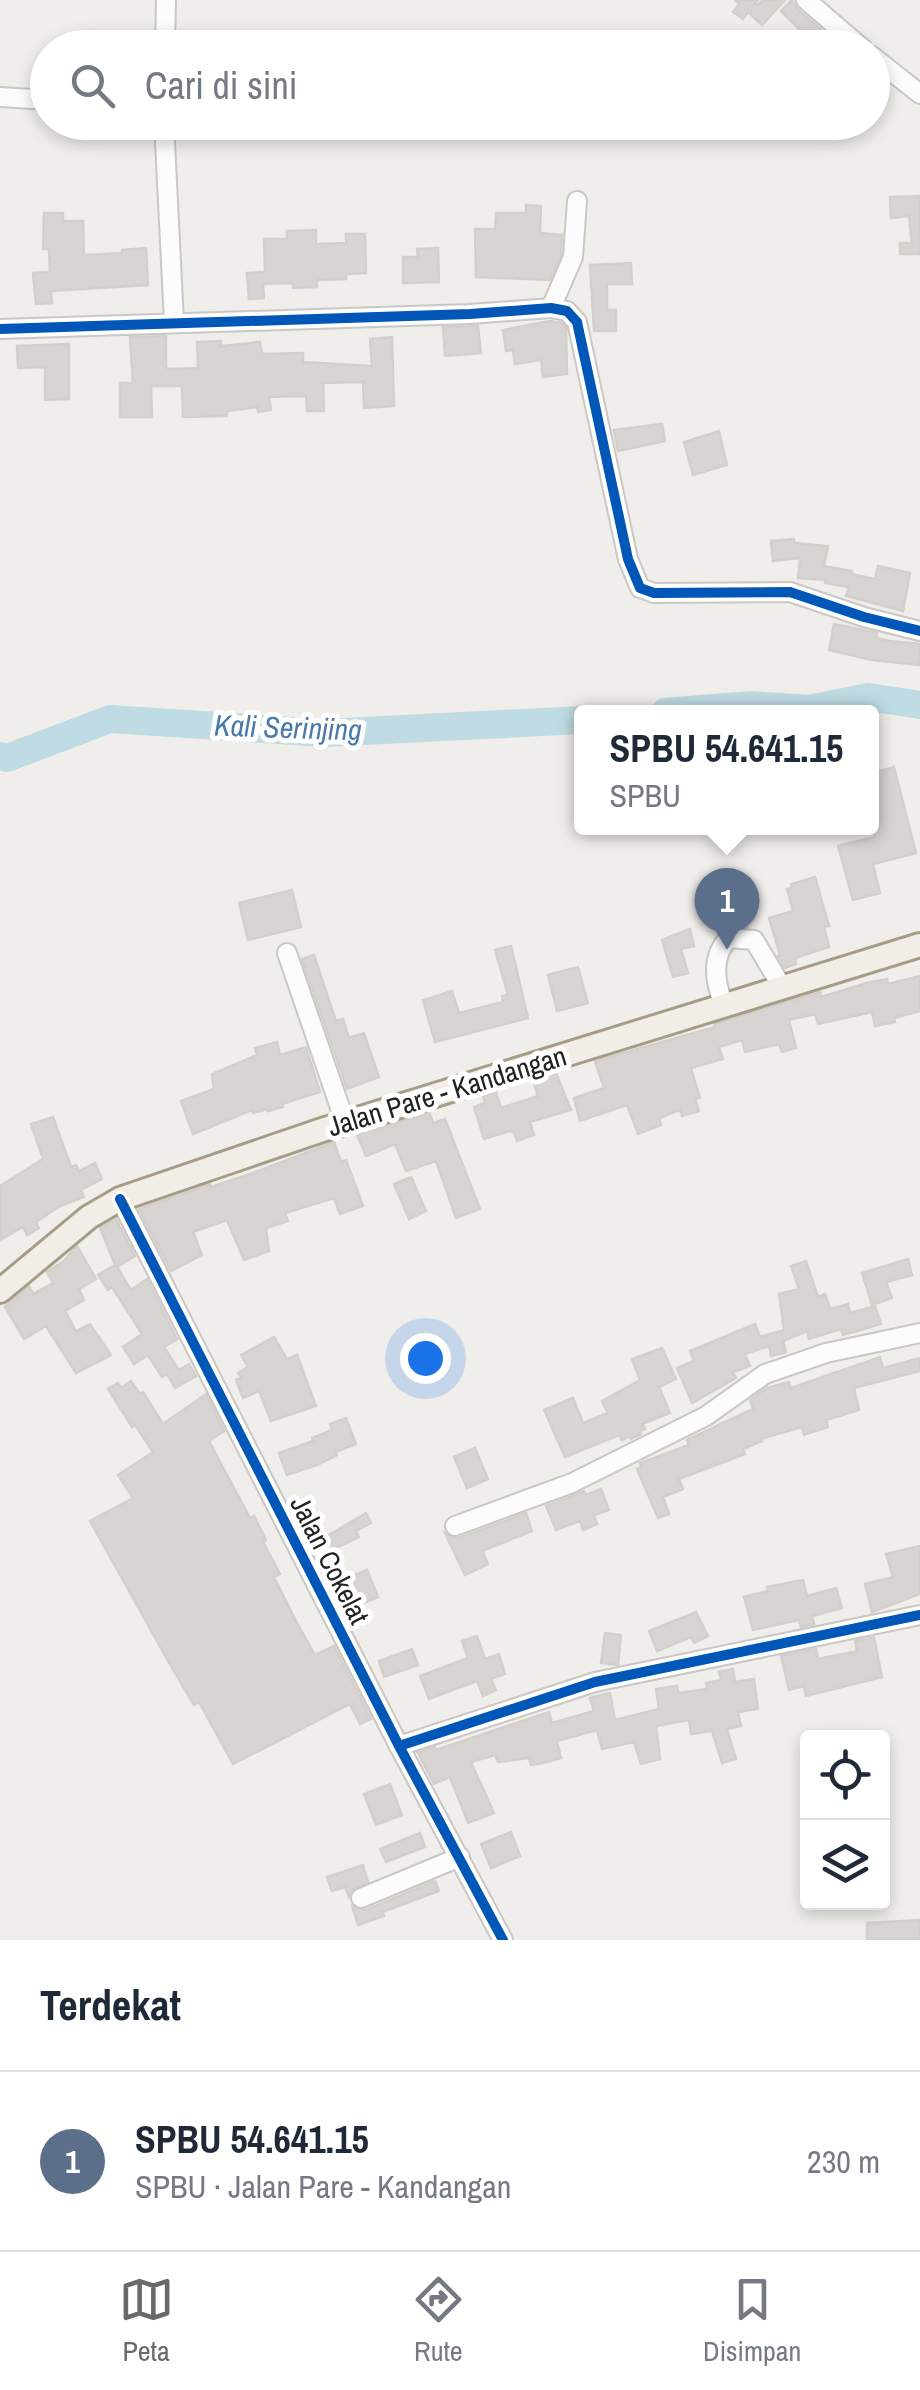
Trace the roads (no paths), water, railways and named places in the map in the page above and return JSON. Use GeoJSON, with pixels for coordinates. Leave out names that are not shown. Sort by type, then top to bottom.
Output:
{"type":"FeatureCollection","features":[{"type":"Feature","properties":{"kind":"main road","name":"Jalan Pare - Kandangan"},"geometry":{"type":"LineString","coordinates":[[0,1291],[90,1217],[120,1199],[201,1168],[920,945]]}},
{"type":"Feature","properties":{"kind":"street"},"geometry":{"type":"LineString","coordinates":[[165,30],[166,0]]}},
{"type":"Feature","properties":{"kind":"street"},"geometry":{"type":"LineString","coordinates":[[806,0],[841,30]]}},
{"type":"Feature","properties":{"kind":"street"},"geometry":{"type":"LineString","coordinates":[[890,70],[920,94]]}},
{"type":"Feature","properties":{"kind":"street"},"geometry":{"type":"LineString","coordinates":[[0,96],[30,98]]}},
{"type":"Feature","properties":{"kind":"street"},"geometry":{"type":"LineString","coordinates":[[164,140],[174,322]]}},
{"type":"Feature","properties":{"kind":"street"},"geometry":{"type":"LineString","coordinates":[[550,308],[573,258],[577,201]]}},
{"type":"Feature","properties":{"kind":"street"},"geometry":{"type":"LineString","coordinates":[[0,329],[550,308],[568,311],[578,322],[628,558],[640,588],[654,593],[790,592],[920,631]]}},
{"type":"Feature","properties":{"kind":"street"},"geometry":{"type":"LineString","coordinates":[[724,1005],[716,976],[719,954],[730,938],[754,940],[782,988]]}},
{"type":"Feature","properties":{"kind":"street"},"geometry":{"type":"LineString","coordinates":[[287,954],[344,1122]]}},
{"type":"Feature","properties":{"kind":"street","name":"Jalan Cokelat"},"geometry":{"type":"LineString","coordinates":[[120,1199],[399,1746],[503,1940]]}},
{"type":"Feature","properties":{"kind":"street"},"geometry":{"type":"LineString","coordinates":[[454,1526],[572,1483],[706,1416],[764,1374],[826,1353],[920,1333]]}},
{"type":"Feature","properties":{"kind":"street"},"geometry":{"type":"LineString","coordinates":[[399,1746],[594,1682],[920,1614]]}},
{"type":"Feature","properties":{"kind":"street"},"geometry":{"type":"LineString","coordinates":[[361,1898],[460,1857]]}},
{"type":"Feature","properties":{"kind":"waterway","name":"Kali Serinjing"},"geometry":{"type":"LineString","coordinates":[[829,705],[868,697],[920,705]]}},
{"type":"Feature","properties":{"kind":"waterway","name":"Kali Serinjing"},"geometry":{"type":"LineString","coordinates":[[0,756],[7,758],[110,719],[324,733],[574,720]]}},
{"type":"Feature","properties":{"kind":"place","name":"SPBU 54.641.15"},"geometry":{"type":"Point","coordinates":[727,950]}}]}
